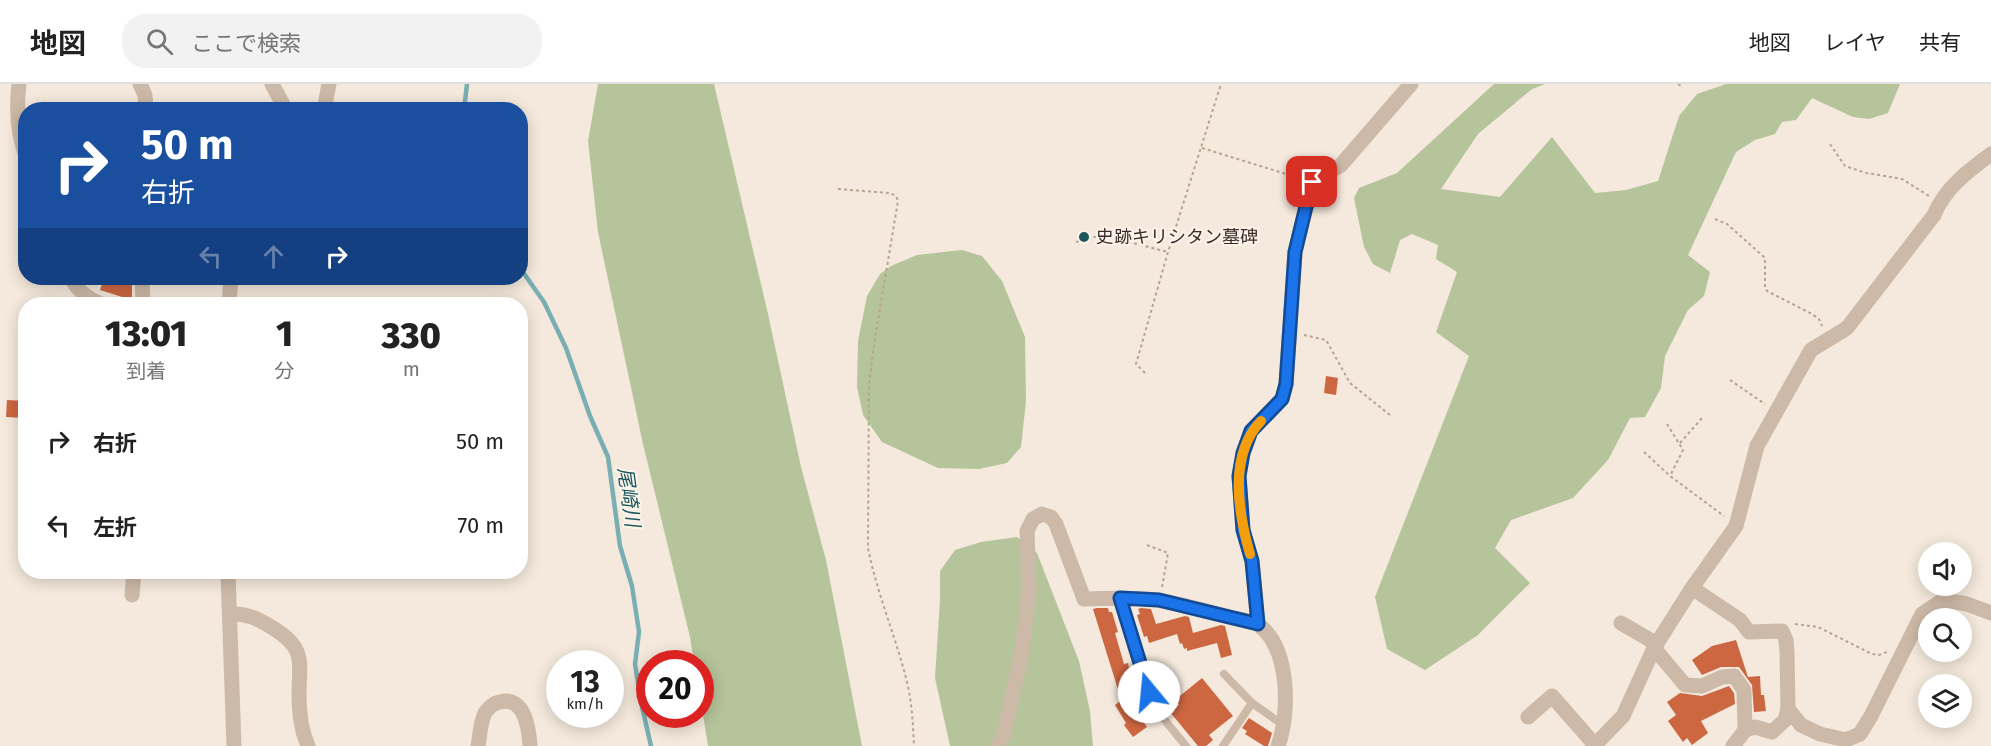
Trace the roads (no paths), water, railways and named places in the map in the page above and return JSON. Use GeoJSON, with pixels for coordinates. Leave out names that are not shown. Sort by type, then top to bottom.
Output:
{"type":"FeatureCollection","features":[{"type":"Feature","properties":{"kind":"street"},"geometry":{"type":"LineString","coordinates":[[18,125],[19,84]]}},
{"type":"Feature","properties":{"kind":"street"},"geometry":{"type":"LineString","coordinates":[[140,84],[145,102]]}},
{"type":"Feature","properties":{"kind":"street"},"geometry":{"type":"LineString","coordinates":[[272,84],[282,102]]}},
{"type":"Feature","properties":{"kind":"street"},"geometry":{"type":"LineString","coordinates":[[326,102],[329,84]]}},
{"type":"Feature","properties":{"kind":"street"},"geometry":{"type":"LineString","coordinates":[[1258,624],[1252,561],[1243,530],[1239,476],[1243,453],[1251,431],[1282,399],[1286,384],[1295,252],[1312,182],[1341,165],[1411,84]]}},
{"type":"Feature","properties":{"kind":"street"},"geometry":{"type":"LineString","coordinates":[[1528,717],[1552,696],[1595,746],[1623,716],[1655,646],[1736,526],[1757,447],[1811,350],[1847,328],[1934,215],[1939,202],[1969,170],[1991,154]]}},
{"type":"Feature","properties":{"kind":"street"},"geometry":{"type":"LineString","coordinates":[[999,746],[1004,734],[1022,652],[1029,590],[1028,531],[1033,519],[1042,514],[1051,517],[1056,524],[1084,599],[1159,600],[1258,624],[1271,639],[1283,669],[1286,688],[1283,725],[1278,746]]}},
{"type":"Feature","properties":{"kind":"street"},"geometry":{"type":"LineString","coordinates":[[132,595],[133,579]]}},
{"type":"Feature","properties":{"kind":"street"},"geometry":{"type":"LineString","coordinates":[[228,579],[234,746]]}},
{"type":"Feature","properties":{"kind":"street"},"geometry":{"type":"LineString","coordinates":[[1692,588],[1740,620],[1749,632],[1782,631],[1787,652],[1788,709],[1785,720],[1772,732],[1755,727],[1745,730],[1733,746]]}},
{"type":"Feature","properties":{"kind":"street"},"geometry":{"type":"LineString","coordinates":[[1788,709],[1801,725],[1820,734],[1846,740],[1853,738],[1860,734],[1922,614],[1943,600],[1966,604],[1991,613]]}},
{"type":"Feature","properties":{"kind":"street"},"geometry":{"type":"LineString","coordinates":[[230,614],[255,617],[285,635],[295,648],[301,664],[300,718],[308,746]]}},
{"type":"Feature","properties":{"kind":"street"},"geometry":{"type":"LineString","coordinates":[[1621,623],[1655,646],[1685,685],[1702,686],[1722,677],[1734,676],[1744,690],[1745,730]]}},
{"type":"Feature","properties":{"kind":"street"},"geometry":{"type":"LineString","coordinates":[[478,746],[486,711],[495,704],[507,701],[519,707],[526,719],[530,746]]}},
{"type":"Feature","properties":{"kind":"lane"},"geometry":{"type":"LineString","coordinates":[[1120,598],[1149,692],[1167,723],[1186,746]]}},
{"type":"Feature","properties":{"kind":"lane"},"geometry":{"type":"LineString","coordinates":[[1224,674],[1252,703],[1283,725]]}},
{"type":"Feature","properties":{"kind":"lane"},"geometry":{"type":"LineString","coordinates":[[1223,746],[1252,703]]}},
{"type":"Feature","properties":{"kind":"waterway","name":"尾崎川"},"geometry":{"type":"LineString","coordinates":[[465,102],[467,84]]}},
{"type":"Feature","properties":{"kind":"waterway","name":"尾崎川"},"geometry":{"type":"LineString","coordinates":[[528,279],[544,302],[566,348],[590,416],[608,457],[620,546],[632,586],[639,632],[635,664],[651,746]]}},
{"type":"Feature","properties":{"kind":"place","name":"史跡キリシタン墓碑"},"geometry":{"type":"Point","coordinates":[1084,237]}}]}
